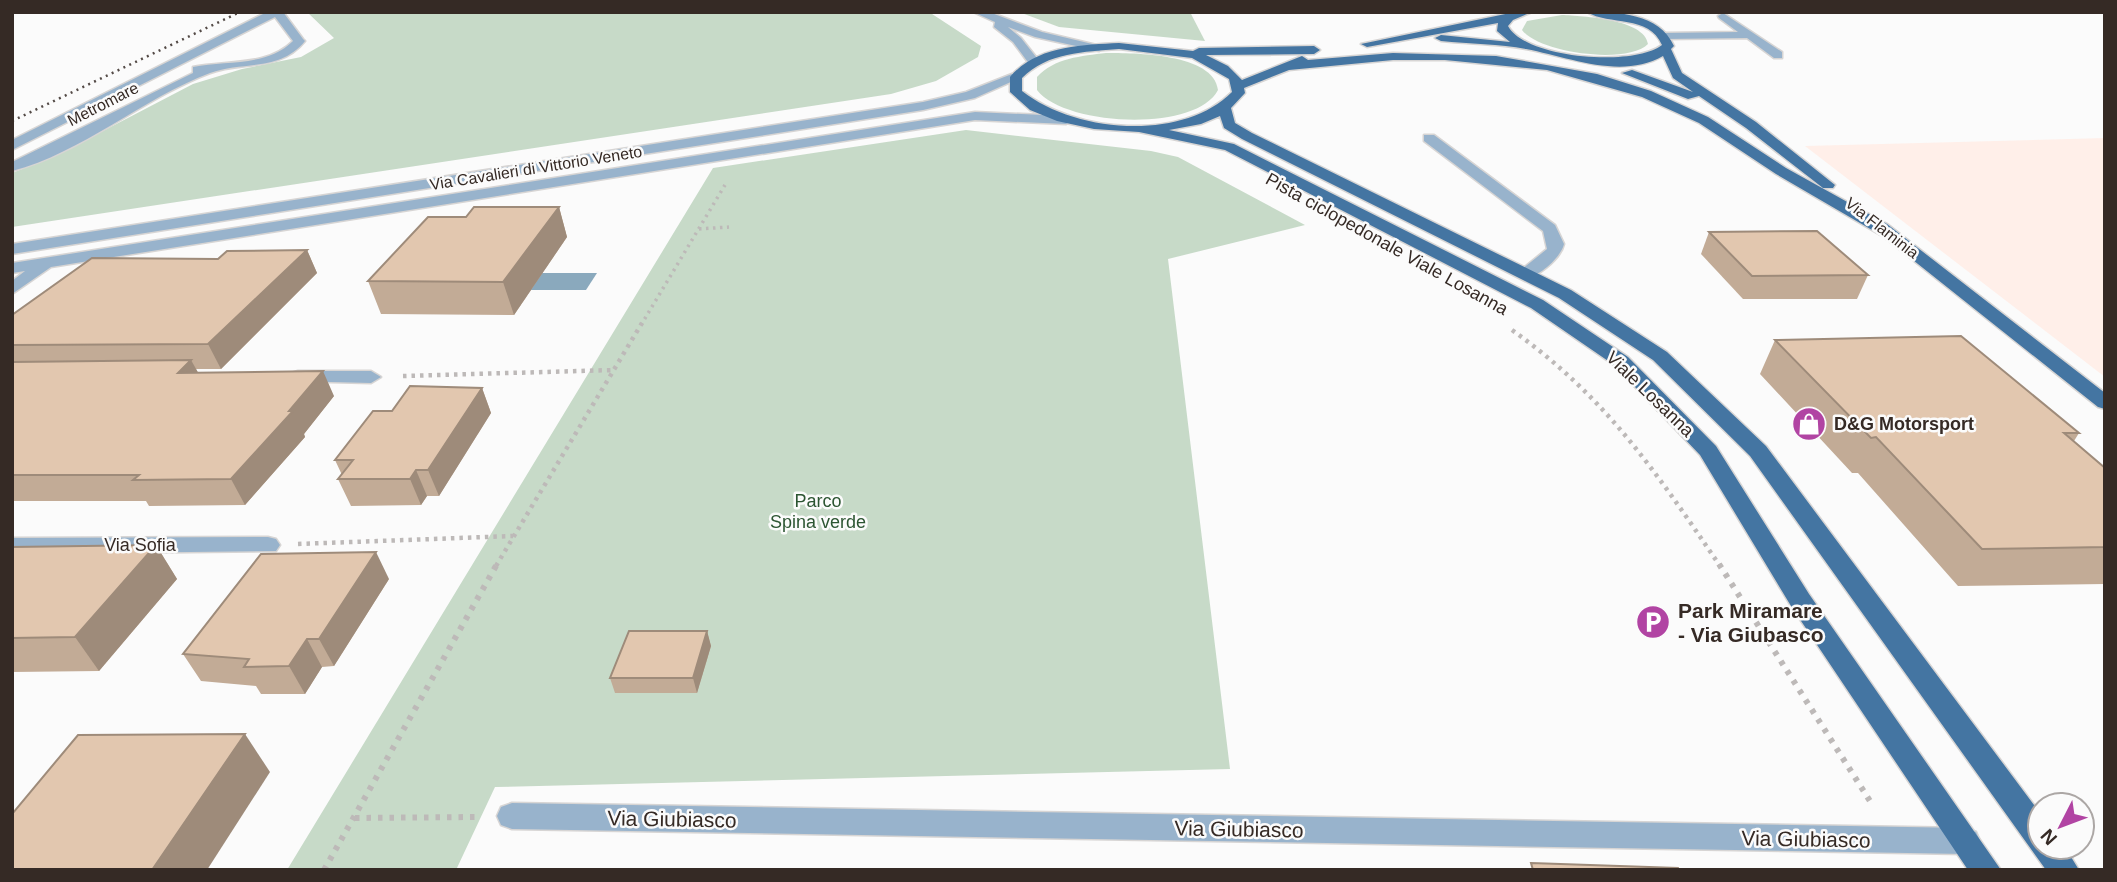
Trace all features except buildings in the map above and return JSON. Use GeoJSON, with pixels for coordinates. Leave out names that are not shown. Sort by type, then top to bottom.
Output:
{"type":"FeatureCollection","features":[{"type":"Feature","properties":{"kind":"main road"},"geometry":{"type":"LineString","coordinates":[[1592,12],[1632,20],[1662,39]]}},
{"type":"Feature","properties":{"kind":"main road"},"geometry":{"type":"LineString","coordinates":[[1619,12],[1662,39]]}},
{"type":"Feature","properties":{"kind":"main road"},"geometry":{"type":"LineString","coordinates":[[1159,49],[1224,54],[1332,50],[1520,14]]}},
{"type":"Feature","properties":{"kind":"main road"},"geometry":{"type":"LineString","coordinates":[[1520,14],[1502,26],[1503,31],[1515,41],[1538,50]]}},
{"type":"Feature","properties":{"kind":"main road"},"geometry":{"type":"LineString","coordinates":[[1361,45],[1444,16]]}},
{"type":"Feature","properties":{"kind":"main road"},"geometry":{"type":"LineString","coordinates":[[1390,41],[1451,38],[1538,50],[1586,60],[1680,90],[1751,125]]}},
{"type":"Feature","properties":{"kind":"main road"},"geometry":{"type":"LineString","coordinates":[[1586,60],[1653,57],[1662,39]]}},
{"type":"Feature","properties":{"kind":"main road","name":"Via Flaminia"},"geometry":{"type":"LineString","coordinates":[[1662,39],[1677,75],[1751,125],[2105,403]]}},
{"type":"Feature","properties":{"kind":"main road","name":"Via Cavalieri di Vittorio Veneto"},"geometry":{"type":"LineString","coordinates":[[1225,109],[1198,120],[1138,128],[1066,120],[1033,108],[1022,100],[1016,92],[1016,77],[1034,62],[1063,52],[1099,47],[1159,49],[1192,55],[1219,65],[1239,85]]}},
{"type":"Feature","properties":{"kind":"main road"},"geometry":{"type":"LineString","coordinates":[[1225,109],[1239,93],[1239,85],[1332,50]]}},
{"type":"Feature","properties":{"kind":"main road"},"geometry":{"type":"LineString","coordinates":[[1289,66],[1429,54],[1515,61],[1578,73],[1637,90],[1696,116],[1768,163],[1890,234]]}},
{"type":"Feature","properties":{"kind":"main road","name":"Viale Losanna"},"geometry":{"type":"LineString","coordinates":[[1225,109],[1229,125],[1247,136],[1565,294],[1660,356],[1758,451],[2026,818]]}},
{"type":"Feature","properties":{"kind":"main road","name":"Viale Losanna"},"geometry":{"type":"LineString","coordinates":[[1138,128],[1229,146],[1537,304],[1620,361],[1709,451],[1800,600],[1986,870]]}},
{"type":"Feature","properties":{"kind":"street","name":"Metromare"},"geometry":{"type":"LineString","coordinates":[[12,146],[276,12],[299,41],[293,50],[257,62],[153,75]]}},
{"type":"Feature","properties":{"kind":"street"},"geometry":{"type":"LineString","coordinates":[[978,12],[1039,35],[1099,47]]}},
{"type":"Feature","properties":{"kind":"street"},"geometry":{"type":"LineString","coordinates":[[1723,16],[1778,55]]}},
{"type":"Feature","properties":{"kind":"street"},"geometry":{"type":"LineString","coordinates":[[991,19],[1017,40],[1034,62]]}},
{"type":"Feature","properties":{"kind":"street"},"geometry":{"type":"LineString","coordinates":[[1662,39],[1749,35]]}},
{"type":"Feature","properties":{"kind":"street","name":"Metromare"},"geometry":{"type":"LineString","coordinates":[[12,167],[41,155],[209,69]]}},
{"type":"Feature","properties":{"kind":"street","name":"Via Cavalieri di Vittorio Veneto"},"geometry":{"type":"LineString","coordinates":[[12,249],[923,106],[970,95],[1016,77]]}},
{"type":"Feature","properties":{"kind":"street","name":"Via Cavalieri di Vittorio Veneto"},"geometry":{"type":"LineString","coordinates":[[12,268],[975,116],[1066,120]]}},
{"type":"Feature","properties":{"kind":"street"},"geometry":{"type":"LineString","coordinates":[[1429,138],[1549,228],[1556,237],[1557,246],[1551,256],[1534,264],[1527,274]]}},
{"type":"Feature","properties":{"kind":"street"},"geometry":{"type":"LineString","coordinates":[[12,289],[47,262],[66,241]]}},
{"type":"Feature","properties":{"kind":"street"},"geometry":{"type":"LineString","coordinates":[[274,377],[371,377]]}},
{"type":"Feature","properties":{"kind":"street","name":"Via Sofia"},"geometry":{"type":"LineString","coordinates":[[12,546],[268,545]]}},
{"type":"Feature","properties":{"kind":"street","name":"Via Giubiasco"},"geometry":{"type":"LineString","coordinates":[[512,816],[1965,841]]}},
{"type":"Feature","properties":{"kind":"path"},"geometry":{"type":"LineString","coordinates":[[324,870],[514,536],[616,370],[731,174]]}},
{"type":"Feature","properties":{"kind":"path"},"geometry":{"type":"LineString","coordinates":[[698,229],[729,227]]}},
{"type":"Feature","properties":{"kind":"path","name":"Pista ciclopedonale Viale Losanna"},"geometry":{"type":"LineString","coordinates":[[1505,325],[1557,361],[1595,395],[1648,458],[1742,599],[1895,840]]}},
{"type":"Feature","properties":{"kind":"path"},"geometry":{"type":"LineString","coordinates":[[371,377],[616,370]]}},
{"type":"Feature","properties":{"kind":"path"},"geometry":{"type":"LineString","coordinates":[[268,545],[514,536]]}},
{"type":"Feature","properties":{"kind":"path"},"geometry":{"type":"LineString","coordinates":[[355,818],[512,816]]}},
{"type":"Feature","properties":{"kind":"shaded area"},"geometry":{"type":"Polygon","coordinates":[[[2105,138],[2105,377],[1805,146],[2105,138]]]}},
{"type":"Feature","properties":{"kind":"green space"},"geometry":{"type":"Polygon","coordinates":[[[307,12],[929,12],[981,46],[978,57],[936,81],[891,94],[12,227],[12,173],[55,156],[193,84],[242,69],[301,57],[334,38],[307,12]]]}},
{"type":"Feature","properties":{"kind":"green space"},"geometry":{"type":"Polygon","coordinates":[[[1019,12],[1190,12],[1205,41],[1059,27],[1019,12]]]}},
{"type":"Feature","properties":{"kind":"green space"},"geometry":{"type":"Polygon","coordinates":[[[1562,15],[1625,24],[1636,29],[1648,44],[1622,54],[1583,54],[1546,45],[1522,30],[1527,21],[1562,15]]]}},
{"type":"Feature","properties":{"kind":"green space"},"geometry":{"type":"Polygon","coordinates":[[[1106,53],[1152,55],[1188,62],[1203,69],[1213,78],[1218,90],[1205,104],[1184,113],[1129,120],[1074,111],[1052,102],[1037,90],[1037,77],[1052,66],[1069,59],[1106,53]]]}},
{"type":"Feature","properties":{"kind":"green space","name":"Parco Spina verde"},"geometry":{"type":"Polygon","coordinates":[[[966,130],[1151,151],[1178,157],[1305,225],[1168,259],[1230,769],[495,787],[456,870],[287,870],[713,168],[966,130]]]}},
{"type":"Feature","properties":{"kind":"water"},"geometry":{"type":"Polygon","coordinates":[[[521,273],[597,273],[586,290],[508,290],[521,273]]]}},
{"type":"Feature","properties":{"kind":"railway"},"geometry":{"type":"LineString","coordinates":[[12,121],[240,12]]}},
{"type":"Feature","properties":{"kind":"place","name":"D&G Motorsport"},"geometry":{"type":"Point","coordinates":[1809,424]}},
{"type":"Feature","properties":{"kind":"place","name":"Park Miramare - Via Giubasco"},"geometry":{"type":"Point","coordinates":[1653,622]}}]}
